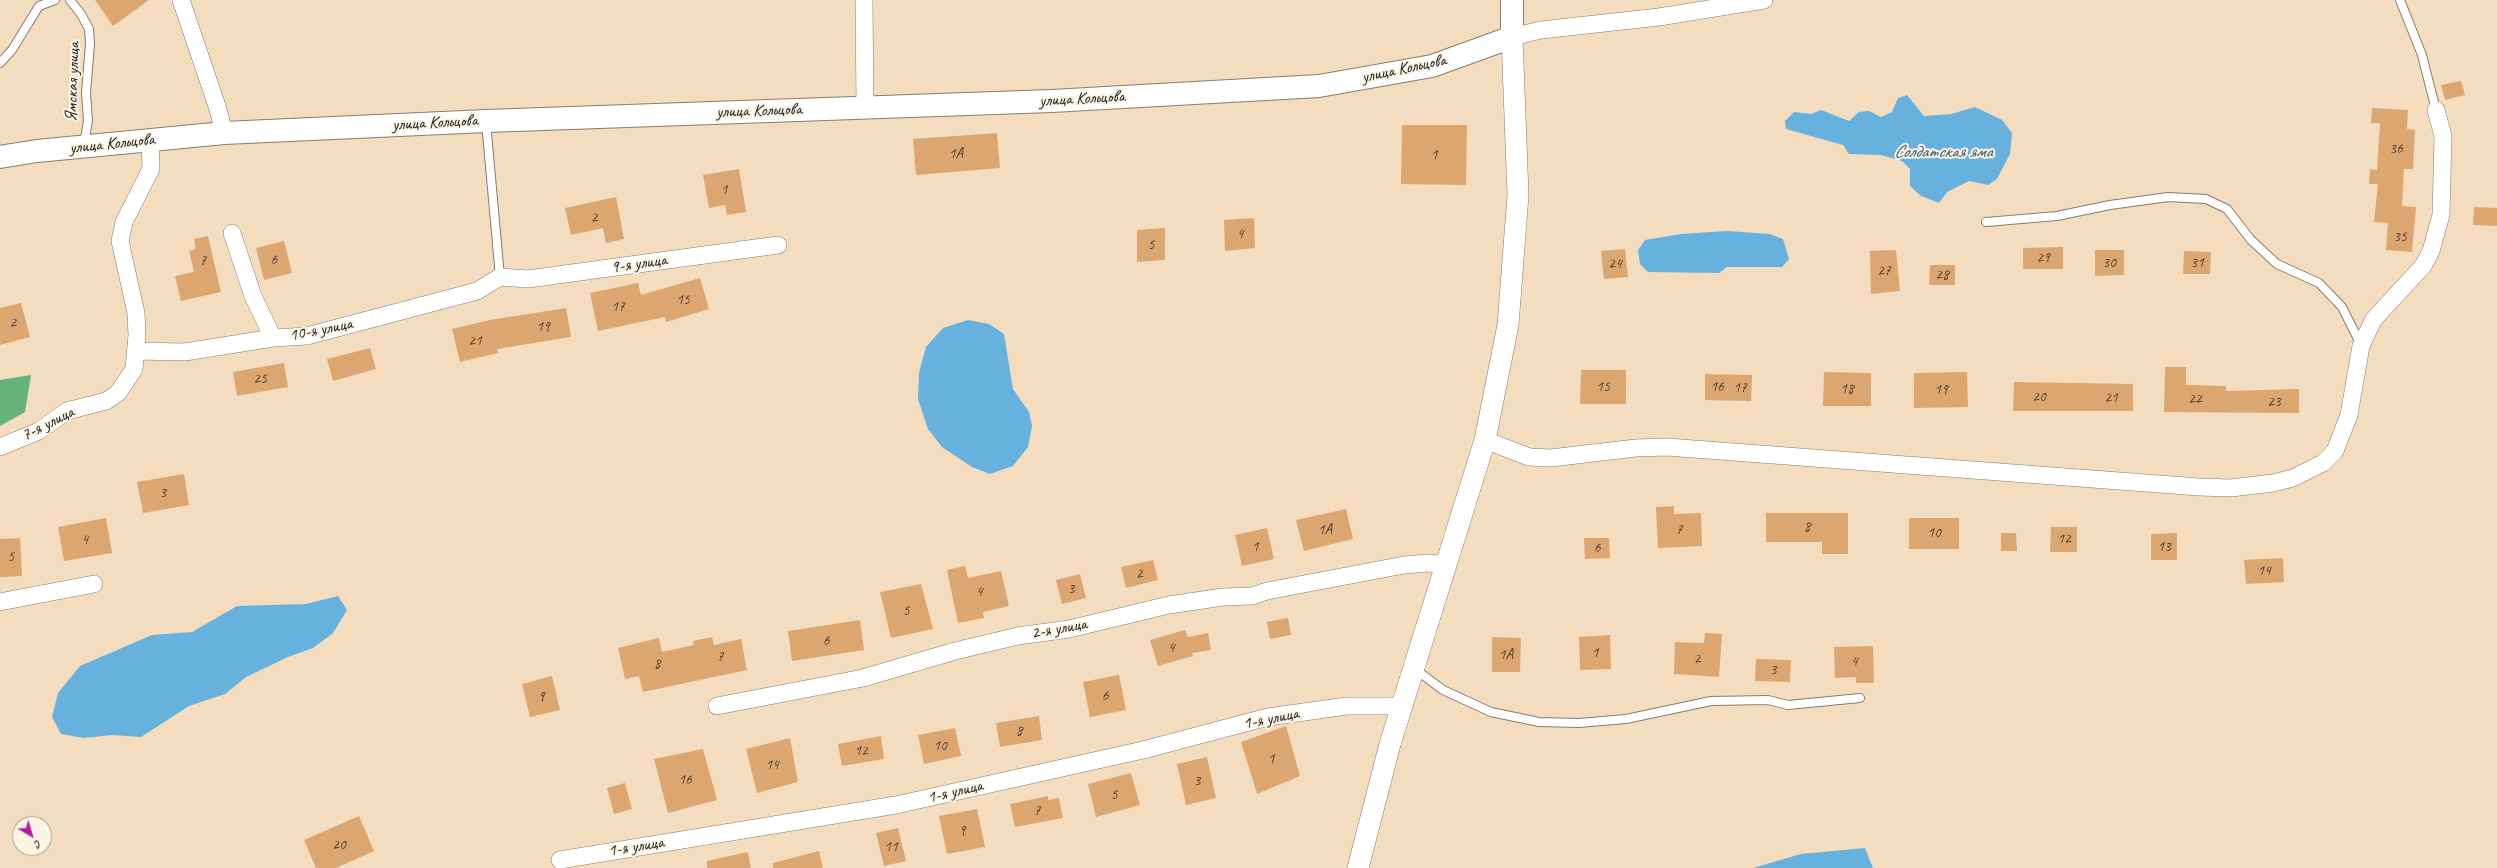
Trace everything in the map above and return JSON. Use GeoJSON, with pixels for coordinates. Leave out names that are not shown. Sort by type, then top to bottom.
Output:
{"type":"FeatureCollection","features":[{"type":"Feature","properties":{"kind":"main road"},"geometry":{"type":"LineString","coordinates":[[1512,0],[1512,37]]}},
{"type":"Feature","properties":{"kind":"main road","name":"улица Кольцова"},"geometry":{"type":"LineString","coordinates":[[0,157],[84,146],[224,133],[486,121],[1052,101],[1319,86],[1432,66],[1512,37]]}},
{"type":"Feature","properties":{"kind":"street"},"geometry":{"type":"LineString","coordinates":[[181,0],[218,109],[224,133]]}},
{"type":"Feature","properties":{"kind":"street"},"geometry":{"type":"LineString","coordinates":[[864,0],[866,107]]}},
{"type":"Feature","properties":{"kind":"street"},"geometry":{"type":"LineString","coordinates":[[1358,868],[1365,849],[1370,814],[1402,706],[1485,440],[1508,325],[1514,268],[1518,195],[1512,37],[1540,30],[1659,17],[1764,0]]}},
{"type":"Feature","properties":{"kind":"street"},"geometry":{"type":"LineString","coordinates":[[1485,440],[1529,457],[1551,458],[1636,448],[1667,447],[2231,488],[2273,483],[2293,478],[2323,463],[2335,451],[2349,415],[2361,346],[2374,319],[2423,266],[2437,234],[2441,215],[2443,136],[2436,110]]}},
{"type":"Feature","properties":{"kind":"street","name":"7-я улица"},"geometry":{"type":"LineString","coordinates":[[0,447],[39,431],[67,412],[106,401],[118,393],[134,369],[137,335],[136,313],[120,241],[124,222],[151,169],[150,140]]}},
{"type":"Feature","properties":{"kind":"street"},"geometry":{"type":"LineString","coordinates":[[232,233],[253,296],[273,338]]}},
{"type":"Feature","properties":{"kind":"street","name":"9-я улица"},"geometry":{"type":"LineString","coordinates":[[500,277],[544,277],[778,245]]}},
{"type":"Feature","properties":{"kind":"street","name":"10-я улица"},"geometry":{"type":"LineString","coordinates":[[135,351],[185,352],[273,338],[307,336],[477,291],[500,277]]}},
{"type":"Feature","properties":{"kind":"street","name":"2-я улица"},"geometry":{"type":"LineString","coordinates":[[717,706],[864,678],[955,651],[1018,636],[1069,629],[1168,605],[1223,597],[1252,596],[1267,591],[1404,565],[1428,563],[1447,565]]}},
{"type":"Feature","properties":{"kind":"street"},"geometry":{"type":"LineString","coordinates":[[0,602],[94,584]]}},
{"type":"Feature","properties":{"kind":"street","name":"1-я улица"},"geometry":{"type":"LineString","coordinates":[[560,860],[896,805],[1143,750],[1268,717],[1347,706],[1402,706]]}},
{"type":"Feature","properties":{"kind":"lane"},"geometry":{"type":"LineString","coordinates":[[0,63],[12,50],[39,6],[55,0]]}},
{"type":"Feature","properties":{"kind":"lane","name":"Ямская улица"},"geometry":{"type":"LineString","coordinates":[[70,0],[81,14],[89,29],[90,44],[86,93],[88,120],[84,146]]}},
{"type":"Feature","properties":{"kind":"lane"},"geometry":{"type":"LineString","coordinates":[[2400,0],[2422,55],[2436,110]]}},
{"type":"Feature","properties":{"kind":"lane"},"geometry":{"type":"LineString","coordinates":[[486,121],[500,277]]}},
{"type":"Feature","properties":{"kind":"lane"},"geometry":{"type":"LineString","coordinates":[[1986,222],[2057,216],[2110,205],[2168,197],[2206,199],[2227,209],[2251,240],[2277,264],[2319,283],[2342,307],[2361,346]]}},
{"type":"Feature","properties":{"kind":"lane"},"geometry":{"type":"LineString","coordinates":[[1415,668],[1443,690],[1491,712],[1539,722],[1579,723],[1626,719],[1711,701],[1768,700],[1788,705],[1860,698]]}},
{"type":"Feature","properties":{"kind":"green space"},"geometry":{"type":"Polygon","coordinates":[[[31,375],[25,412],[0,426],[0,380],[31,375]]]}},
{"type":"Feature","properties":{"kind":"water","name":"Солдатская яма"},"geometry":{"type":"Polygon","coordinates":[[[1907,95],[1924,116],[1951,114],[1975,107],[2002,120],[2012,133],[2010,154],[1997,179],[1988,185],[1969,181],[1947,192],[1939,203],[1921,196],[1910,186],[1910,169],[1902,161],[1881,155],[1849,154],[1843,145],[1786,129],[1785,121],[1794,112],[1811,114],[1821,110],[1849,121],[1859,112],[1869,111],[1881,117],[1892,112],[1898,98],[1907,95]]]}},
{"type":"Feature","properties":{"kind":"water"},"geometry":{"type":"Polygon","coordinates":[[[1727,231],[1770,234],[1783,239],[1789,259],[1782,267],[1727,267],[1719,273],[1648,272],[1640,264],[1638,250],[1645,240],[1681,234],[1727,231]]]}},
{"type":"Feature","properties":{"kind":"water"},"geometry":{"type":"Polygon","coordinates":[[[968,320],[989,324],[1004,334],[1013,389],[1029,412],[1032,426],[1028,447],[1013,466],[990,474],[972,467],[942,447],[928,429],[918,399],[919,373],[926,347],[943,328],[968,320]]]}},
{"type":"Feature","properties":{"kind":"water"},"geometry":{"type":"Polygon","coordinates":[[[338,596],[347,610],[333,633],[313,648],[288,657],[246,677],[225,694],[189,706],[141,737],[112,735],[84,738],[61,734],[52,717],[58,693],[80,666],[152,635],[192,632],[237,606],[306,604],[338,596]]]}},
{"type":"Feature","properties":{"kind":"water"},"geometry":{"type":"Polygon","coordinates":[[[1865,848],[1873,868],[1753,868],[1801,854],[1865,848]]]}},
{"type":"Feature","properties":{"kind":"building"},"geometry":{"type":"Polygon","coordinates":[[[95,0],[149,0],[113,26],[95,0]]]}},
{"type":"Feature","properties":{"kind":"building"},"geometry":{"type":"Polygon","coordinates":[[[2461,81],[2465,95],[2445,100],[2441,85],[2461,81]]]}},
{"type":"Feature","properties":{"kind":"building"},"geometry":{"type":"Polygon","coordinates":[[[2372,108],[2408,110],[2407,129],[2415,130],[2413,169],[2404,169],[2402,206],[2416,207],[2412,252],[2386,250],[2388,223],[2374,222],[2378,184],[2369,184],[2370,169],[2377,170],[2380,123],[2371,123],[2372,108]]]}},
{"type":"Feature","properties":{"kind":"building"},"geometry":{"type":"Polygon","coordinates":[[[1402,125],[1467,125],[1466,185],[1401,184],[1402,125]]]}},
{"type":"Feature","properties":{"kind":"building"},"geometry":{"type":"Polygon","coordinates":[[[997,133],[1000,168],[916,175],[913,139],[997,133]]]}},
{"type":"Feature","properties":{"kind":"building"},"geometry":{"type":"Polygon","coordinates":[[[739,169],[746,212],[727,215],[725,205],[709,208],[703,175],[739,169]]]}},
{"type":"Feature","properties":{"kind":"building"},"geometry":{"type":"Polygon","coordinates":[[[616,197],[624,239],[606,243],[603,228],[571,235],[565,208],[616,197]]]}},
{"type":"Feature","properties":{"kind":"building"},"geometry":{"type":"Polygon","coordinates":[[[2474,207],[2497,208],[2497,226],[2473,225],[2474,207]]]}},
{"type":"Feature","properties":{"kind":"building"},"geometry":{"type":"Polygon","coordinates":[[[1254,218],[1255,248],[1225,251],[1224,220],[1254,218]]]}},
{"type":"Feature","properties":{"kind":"building"},"geometry":{"type":"Polygon","coordinates":[[[1165,228],[1165,260],[1137,262],[1137,230],[1165,228]]]}},
{"type":"Feature","properties":{"kind":"building"},"geometry":{"type":"Polygon","coordinates":[[[208,236],[221,292],[181,301],[175,276],[194,272],[189,251],[196,249],[194,239],[208,236]]]}},
{"type":"Feature","properties":{"kind":"building"},"geometry":{"type":"Polygon","coordinates":[[[284,241],[292,273],[264,280],[256,248],[284,241]]]}},
{"type":"Feature","properties":{"kind":"building"},"geometry":{"type":"Polygon","coordinates":[[[2063,247],[2063,269],[2023,269],[2023,248],[2063,247]]]}},
{"type":"Feature","properties":{"kind":"building"},"geometry":{"type":"Polygon","coordinates":[[[1625,249],[1628,277],[1604,279],[1601,251],[1625,249]]]}},
{"type":"Feature","properties":{"kind":"building"},"geometry":{"type":"Polygon","coordinates":[[[1896,250],[1900,291],[1871,294],[1870,251],[1896,250]]]}},
{"type":"Feature","properties":{"kind":"building"},"geometry":{"type":"Polygon","coordinates":[[[2095,250],[2124,250],[2124,275],[2095,276],[2095,250]]]}},
{"type":"Feature","properties":{"kind":"building"},"geometry":{"type":"Polygon","coordinates":[[[2184,251],[2211,252],[2210,274],[2183,274],[2184,251]]]}},
{"type":"Feature","properties":{"kind":"building"},"geometry":{"type":"Polygon","coordinates":[[[1930,265],[1955,265],[1955,285],[1929,285],[1930,265]]]}},
{"type":"Feature","properties":{"kind":"building"},"geometry":{"type":"Polygon","coordinates":[[[700,278],[709,309],[666,322],[665,317],[598,331],[590,293],[638,283],[641,295],[700,278]]]}},
{"type":"Feature","properties":{"kind":"building"},"geometry":{"type":"Polygon","coordinates":[[[21,303],[30,337],[0,345],[0,308],[21,303]]]}},
{"type":"Feature","properties":{"kind":"building"},"geometry":{"type":"Polygon","coordinates":[[[566,308],[571,337],[497,349],[498,353],[460,362],[452,329],[490,320],[566,308]]]}},
{"type":"Feature","properties":{"kind":"building"},"geometry":{"type":"Polygon","coordinates":[[[370,348],[376,369],[333,381],[327,359],[370,348]]]}},
{"type":"Feature","properties":{"kind":"building"},"geometry":{"type":"Polygon","coordinates":[[[284,363],[288,387],[237,396],[233,372],[284,363]]]}},
{"type":"Feature","properties":{"kind":"building"},"geometry":{"type":"Polygon","coordinates":[[[2165,367],[2186,367],[2186,385],[2226,386],[2226,391],[2299,389],[2299,413],[2164,412],[2165,367]]]}},
{"type":"Feature","properties":{"kind":"building"},"geometry":{"type":"Polygon","coordinates":[[[1581,370],[1626,370],[1626,404],[1580,404],[1581,370]]]}},
{"type":"Feature","properties":{"kind":"building"},"geometry":{"type":"Polygon","coordinates":[[[1824,372],[1871,373],[1871,406],[1823,406],[1824,372]]]}},
{"type":"Feature","properties":{"kind":"building"},"geometry":{"type":"Polygon","coordinates":[[[1967,372],[1968,407],[1914,408],[1914,373],[1967,372]]]}},
{"type":"Feature","properties":{"kind":"building"},"geometry":{"type":"Polygon","coordinates":[[[1705,374],[1752,375],[1751,401],[1705,400],[1705,374]]]}},
{"type":"Feature","properties":{"kind":"building"},"geometry":{"type":"Polygon","coordinates":[[[2014,382],[2133,384],[2133,411],[2013,411],[2014,382]]]}},
{"type":"Feature","properties":{"kind":"building"},"geometry":{"type":"Polygon","coordinates":[[[184,474],[189,505],[143,513],[137,482],[184,474]]]}},
{"type":"Feature","properties":{"kind":"building"},"geometry":{"type":"Polygon","coordinates":[[[1674,506],[1674,514],[1701,513],[1702,546],[1658,548],[1656,507],[1674,506]]]}},
{"type":"Feature","properties":{"kind":"building"},"geometry":{"type":"Polygon","coordinates":[[[1346,509],[1353,539],[1304,551],[1296,520],[1346,509]]]}},
{"type":"Feature","properties":{"kind":"building"},"geometry":{"type":"Polygon","coordinates":[[[1766,513],[1848,513],[1848,554],[1822,554],[1822,542],[1766,542],[1766,513]]]}},
{"type":"Feature","properties":{"kind":"building"},"geometry":{"type":"Polygon","coordinates":[[[106,518],[112,553],[64,561],[58,527],[106,518]]]}},
{"type":"Feature","properties":{"kind":"building"},"geometry":{"type":"Polygon","coordinates":[[[1909,518],[1959,518],[1959,549],[1909,549],[1909,518]]]}},
{"type":"Feature","properties":{"kind":"building"},"geometry":{"type":"Polygon","coordinates":[[[2051,527],[2077,527],[2077,552],[2050,552],[2051,527]]]}},
{"type":"Feature","properties":{"kind":"building"},"geometry":{"type":"Polygon","coordinates":[[[1267,528],[1274,559],[1242,566],[1235,535],[1267,528]]]}},
{"type":"Feature","properties":{"kind":"building"},"geometry":{"type":"Polygon","coordinates":[[[2001,533],[2016,533],[2017,551],[2001,551],[2001,533]]]}},
{"type":"Feature","properties":{"kind":"building"},"geometry":{"type":"Polygon","coordinates":[[[2177,533],[2177,560],[2151,560],[2151,534],[2177,533]]]}},
{"type":"Feature","properties":{"kind":"building"},"geometry":{"type":"Polygon","coordinates":[[[20,538],[22,576],[0,577],[0,539],[20,538]]]}},
{"type":"Feature","properties":{"kind":"building"},"geometry":{"type":"Polygon","coordinates":[[[1584,538],[1609,538],[1610,558],[1585,559],[1584,538]]]}},
{"type":"Feature","properties":{"kind":"building"},"geometry":{"type":"Polygon","coordinates":[[[2283,558],[2284,582],[2246,584],[2244,560],[2283,558]]]}},
{"type":"Feature","properties":{"kind":"building"},"geometry":{"type":"Polygon","coordinates":[[[1153,560],[1158,580],[1126,588],[1121,567],[1153,560]]]}},
{"type":"Feature","properties":{"kind":"building"},"geometry":{"type":"Polygon","coordinates":[[[965,566],[968,578],[1001,571],[1009,606],[983,612],[984,618],[958,623],[947,570],[965,566]]]}},
{"type":"Feature","properties":{"kind":"building"},"geometry":{"type":"Polygon","coordinates":[[[1080,574],[1086,598],[1062,604],[1056,580],[1080,574]]]}},
{"type":"Feature","properties":{"kind":"building"},"geometry":{"type":"Polygon","coordinates":[[[921,584],[933,629],[891,638],[880,592],[921,584]]]}},
{"type":"Feature","properties":{"kind":"building"},"geometry":{"type":"Polygon","coordinates":[[[1288,618],[1291,635],[1270,639],[1267,622],[1288,618]]]}},
{"type":"Feature","properties":{"kind":"building"},"geometry":{"type":"Polygon","coordinates":[[[860,620],[864,650],[792,661],[788,631],[860,620]]]}},
{"type":"Feature","properties":{"kind":"building"},"geometry":{"type":"Polygon","coordinates":[[[1185,630],[1188,637],[1208,633],[1211,650],[1192,653],[1193,656],[1158,666],[1150,640],[1185,630]]]}},
{"type":"Feature","properties":{"kind":"building"},"geometry":{"type":"Polygon","coordinates":[[[1705,633],[1722,634],[1719,677],[1674,674],[1675,642],[1704,643],[1705,633]]]}},
{"type":"Feature","properties":{"kind":"building"},"geometry":{"type":"Polygon","coordinates":[[[1610,635],[1611,669],[1580,670],[1579,637],[1610,635]]]}},
{"type":"Feature","properties":{"kind":"building"},"geometry":{"type":"Polygon","coordinates":[[[712,637],[714,645],[741,639],[747,670],[643,692],[639,676],[625,679],[618,648],[659,638],[662,652],[694,645],[693,641],[712,637]]]}},
{"type":"Feature","properties":{"kind":"building"},"geometry":{"type":"Polygon","coordinates":[[[1492,637],[1521,638],[1520,672],[1492,672],[1492,637]]]}},
{"type":"Feature","properties":{"kind":"building"},"geometry":{"type":"Polygon","coordinates":[[[1873,646],[1874,683],[1856,683],[1856,677],[1835,678],[1834,647],[1873,646]]]}},
{"type":"Feature","properties":{"kind":"building"},"geometry":{"type":"Polygon","coordinates":[[[1756,659],[1791,660],[1790,682],[1755,681],[1756,659]]]}},
{"type":"Feature","properties":{"kind":"building"},"geometry":{"type":"Polygon","coordinates":[[[1119,675],[1126,710],[1090,717],[1083,682],[1119,675]]]}},
{"type":"Feature","properties":{"kind":"building"},"geometry":{"type":"Polygon","coordinates":[[[552,676],[560,710],[530,717],[522,684],[552,676]]]}},
{"type":"Feature","properties":{"kind":"building"},"geometry":{"type":"Polygon","coordinates":[[[1039,716],[1042,740],[1000,747],[996,723],[1039,716]]]}},
{"type":"Feature","properties":{"kind":"building"},"geometry":{"type":"Polygon","coordinates":[[[1286,726],[1300,776],[1257,794],[1241,742],[1286,726]]]}},
{"type":"Feature","properties":{"kind":"building"},"geometry":{"type":"Polygon","coordinates":[[[955,728],[961,756],[924,764],[918,735],[955,728]]]}},
{"type":"Feature","properties":{"kind":"building"},"geometry":{"type":"Polygon","coordinates":[[[881,736],[884,759],[842,766],[838,744],[881,736]]]}},
{"type":"Feature","properties":{"kind":"building"},"geometry":{"type":"Polygon","coordinates":[[[790,738],[798,782],[757,793],[746,749],[790,738]]]}},
{"type":"Feature","properties":{"kind":"building"},"geometry":{"type":"Polygon","coordinates":[[[703,749],[717,800],[668,813],[654,759],[703,749]]]}},
{"type":"Feature","properties":{"kind":"building"},"geometry":{"type":"Polygon","coordinates":[[[1207,757],[1216,798],[1186,805],[1177,764],[1207,757]]]}},
{"type":"Feature","properties":{"kind":"building"},"geometry":{"type":"Polygon","coordinates":[[[1131,773],[1140,805],[1096,817],[1088,784],[1131,773]]]}},
{"type":"Feature","properties":{"kind":"building"},"geometry":{"type":"Polygon","coordinates":[[[625,783],[632,809],[614,814],[607,788],[625,783]]]}},
{"type":"Feature","properties":{"kind":"building"},"geometry":{"type":"Polygon","coordinates":[[[1048,796],[1048,800],[1059,798],[1063,818],[1015,827],[1010,804],[1048,796]]]}},
{"type":"Feature","properties":{"kind":"building"},"geometry":{"type":"Polygon","coordinates":[[[977,809],[985,847],[947,854],[939,816],[977,809]]]}},
{"type":"Feature","properties":{"kind":"building"},"geometry":{"type":"Polygon","coordinates":[[[359,816],[374,851],[336,868],[316,868],[304,840],[359,816]]]}},
{"type":"Feature","properties":{"kind":"building"},"geometry":{"type":"Polygon","coordinates":[[[898,828],[906,861],[884,866],[876,833],[898,828]]]}},
{"type":"Feature","properties":{"kind":"building"},"geometry":{"type":"Polygon","coordinates":[[[819,851],[823,868],[773,868],[773,863],[819,851]]]}},
{"type":"Feature","properties":{"kind":"building"},"geometry":{"type":"Polygon","coordinates":[[[748,852],[751,868],[707,868],[707,861],[748,852]]]}}]}
